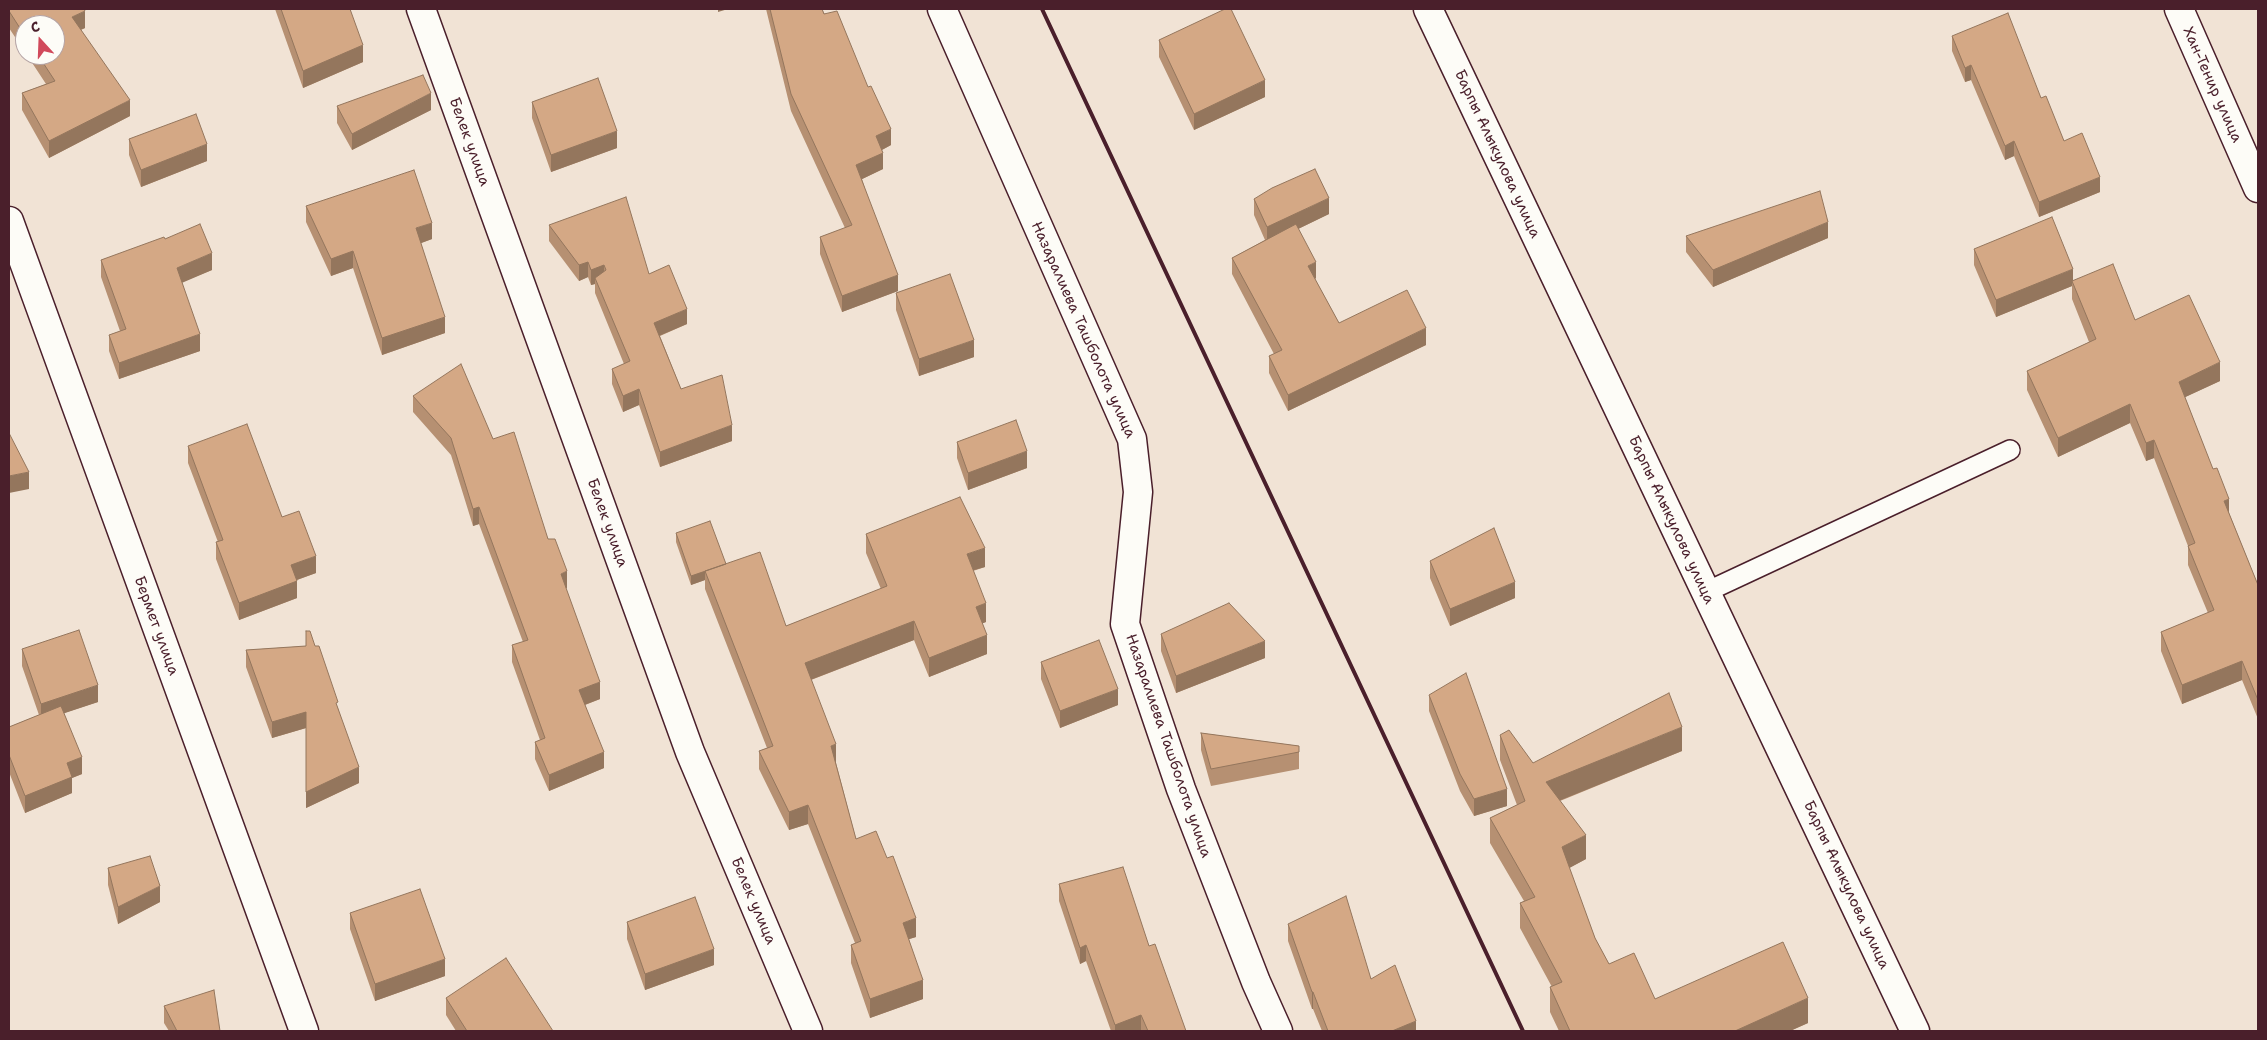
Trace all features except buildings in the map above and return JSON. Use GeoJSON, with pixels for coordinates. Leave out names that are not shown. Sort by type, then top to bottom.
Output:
{"type":"FeatureCollection","features":[{"type":"Feature","properties":{"kind":"street","name":"Белек улица"},"geometry":{"type":"LineString","coordinates":[[421,9],[690,752],[808,1031]]}},
{"type":"Feature","properties":{"kind":"street","name":"Назаралиева Ташболота улица"},"geometry":{"type":"LineString","coordinates":[[942,9],[1132,439],[1138,492],[1125,624],[1181,789],[1256,982],[1278,1031]]}},
{"type":"Feature","properties":{"kind":"street","name":"Барпы Алыкулова улица"},"geometry":{"type":"LineString","coordinates":[[1428,9],[1915,1031]]}},
{"type":"Feature","properties":{"kind":"street","name":"Хан-Тенир улица"},"geometry":{"type":"LineString","coordinates":[[2179,9],[2258,188]]}},
{"type":"Feature","properties":{"kind":"street","name":"Бермет улица"},"geometry":{"type":"LineString","coordinates":[[9,221],[304,1031]]}},
{"type":"Feature","properties":{"kind":"lane"},"geometry":{"type":"LineString","coordinates":[[1706,592],[2010,450]]}},
{"type":"Feature","properties":{"kind":"railway"},"geometry":{"type":"LineString","coordinates":[[1042,9],[1523,1031]]}}]}
